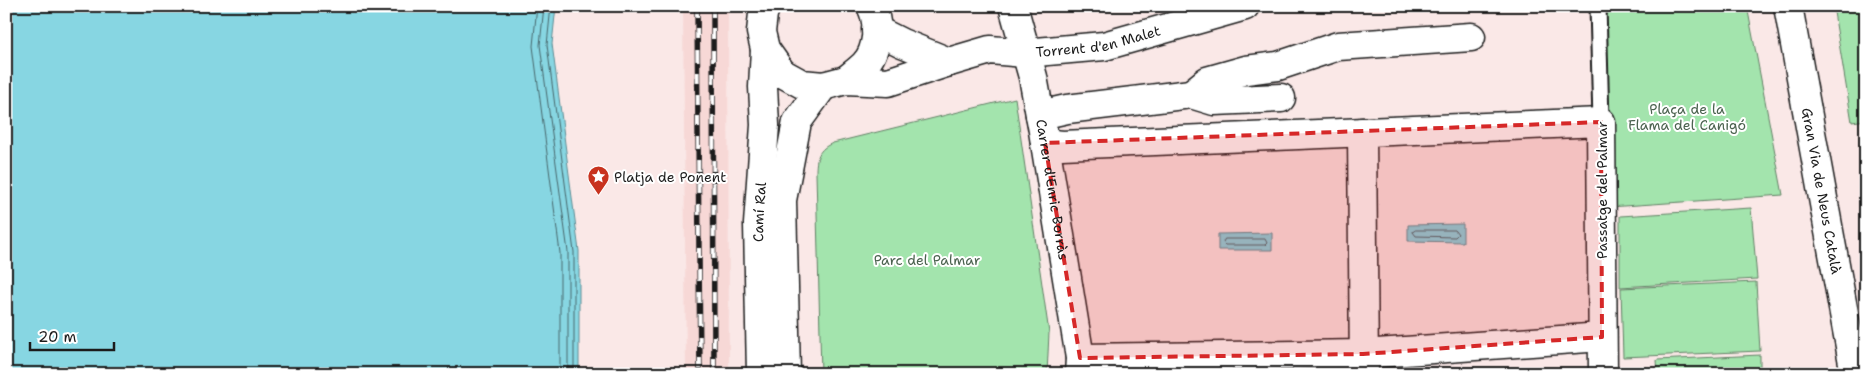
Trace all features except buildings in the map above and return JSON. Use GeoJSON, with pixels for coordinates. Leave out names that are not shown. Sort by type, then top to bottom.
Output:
{"type":"FeatureCollection","features":[{"type":"Feature","properties":{"kind":"street","name":"Carrer d'Enric Borràs"},"geometry":{"type":"LineString","coordinates":[[1013,6],[1040,115],[1080,366]]}},
{"type":"Feature","properties":{"kind":"street","name":"Torrent d'en Malet"},"geometry":{"type":"LineString","coordinates":[[765,49],[782,73],[802,84],[888,82],[990,50],[1025,53],[1104,46],[1245,6]]}},
{"type":"Feature","properties":{"kind":"street","name":"Gran Via de Neus Català"},"geometry":{"type":"LineString","coordinates":[[1788,6],[1854,374]]}},
{"type":"Feature","properties":{"kind":"street","name":"Camí Ral"},"geometry":{"type":"LineString","coordinates":[[761,374],[758,224],[766,125],[763,87],[765,49],[761,32],[764,9]]}},
{"type":"Feature","properties":{"kind":"street"},"geometry":{"type":"LineString","coordinates":[[874,18],[902,43],[949,62]]}},
{"type":"Feature","properties":{"kind":"street","name":"Camí Ral"},"geometry":{"type":"LineString","coordinates":[[786,374],[782,200],[797,122],[834,83],[866,64],[876,40],[874,18]]}},
{"type":"Feature","properties":{"kind":"street"},"geometry":{"type":"LineString","coordinates":[[1191,94],[1207,81],[1246,70],[1278,66],[1338,46],[1470,37]]}},
{"type":"Feature","properties":{"kind":"street"},"geometry":{"type":"LineString","coordinates":[[1040,115],[1067,109],[1191,94],[1214,101],[1281,98]]}},
{"type":"Feature","properties":{"kind":"street"},"geometry":{"type":"LineString","coordinates":[[1045,143],[1062,145],[1601,122]]}},
{"type":"Feature","properties":{"kind":"street","name":"Passatge del Palmar"},"geometry":{"type":"LineString","coordinates":[[1601,122],[1603,374]]}},
{"type":"Feature","properties":{"kind":"street"},"geometry":{"type":"LineString","coordinates":[[1362,132],[1364,364]]}},
{"type":"Feature","properties":{"kind":"street"},"geometry":{"type":"LineString","coordinates":[[1080,366],[1364,364],[1602,337]]}},
{"type":"Feature","properties":{"kind":"lane","name":"Passatge del Palmar"},"geometry":{"type":"LineString","coordinates":[[1598,6],[1601,122]]}},
{"type":"Feature","properties":{"kind":"highlighted area"},"geometry":{"type":"Polygon","coordinates":[[[1601,122],[1602,337],[1363,354],[1080,358],[1045,143],[1601,122]]]}},
{"type":"Feature","properties":{"kind":"shaded area"},"geometry":{"type":"Polygon","coordinates":[[[683,6],[728,6],[729,374],[686,374],[683,6]]]}},
{"type":"Feature","properties":{"kind":"green space","name":"Plaça de la Flama del Canigó"},"geometry":{"type":"Polygon","coordinates":[[[1604,6],[1747,6],[1783,195],[1609,207],[1604,6]]]}},
{"type":"Feature","properties":{"kind":"green space"},"geometry":{"type":"Polygon","coordinates":[[[1833,6],[1866,6],[1866,120],[1852,122],[1833,6]]]}},
{"type":"Feature","properties":{"kind":"green space","name":"Parc del Palmar"},"geometry":{"type":"Polygon","coordinates":[[[1015,98],[1049,333],[1047,374],[821,374],[816,173],[817,158],[821,151],[833,143],[1015,98]]]}},
{"type":"Feature","properties":{"kind":"green space"},"geometry":{"type":"Polygon","coordinates":[[[1751,208],[1757,279],[1620,287],[1620,216],[1751,208]]]}},
{"type":"Feature","properties":{"kind":"green space"},"geometry":{"type":"Polygon","coordinates":[[[1756,282],[1760,351],[1623,357],[1621,288],[1756,282]]]}},
{"type":"Feature","properties":{"kind":"green space"},"geometry":{"type":"Polygon","coordinates":[[[1760,355],[1760,374],[1658,374],[1657,360],[1760,355]]]}},
{"type":"Feature","properties":{"kind":"water"},"geometry":{"type":"Polygon","coordinates":[[[6,6],[556,6],[552,44],[579,251],[579,374],[6,374],[6,6]]]}},
{"type":"Feature","properties":{"kind":"water"},"geometry":{"type":"Polygon","coordinates":[[[1463,224],[1463,242],[1408,241],[1408,225],[1463,224]]]}},
{"type":"Feature","properties":{"kind":"water"},"geometry":{"type":"Polygon","coordinates":[[[1272,233],[1272,250],[1218,250],[1218,234],[1272,233]]]}},
{"type":"Feature","properties":{"kind":"railway"},"geometry":{"type":"LineString","coordinates":[[697,6],[700,374]]}},
{"type":"Feature","properties":{"kind":"railway"},"geometry":{"type":"LineString","coordinates":[[713,6],[714,374]]}},
{"type":"Feature","properties":{"kind":"place","name":"Platja de Ponent"},"geometry":{"type":"Point","coordinates":[598,196]}}]}
